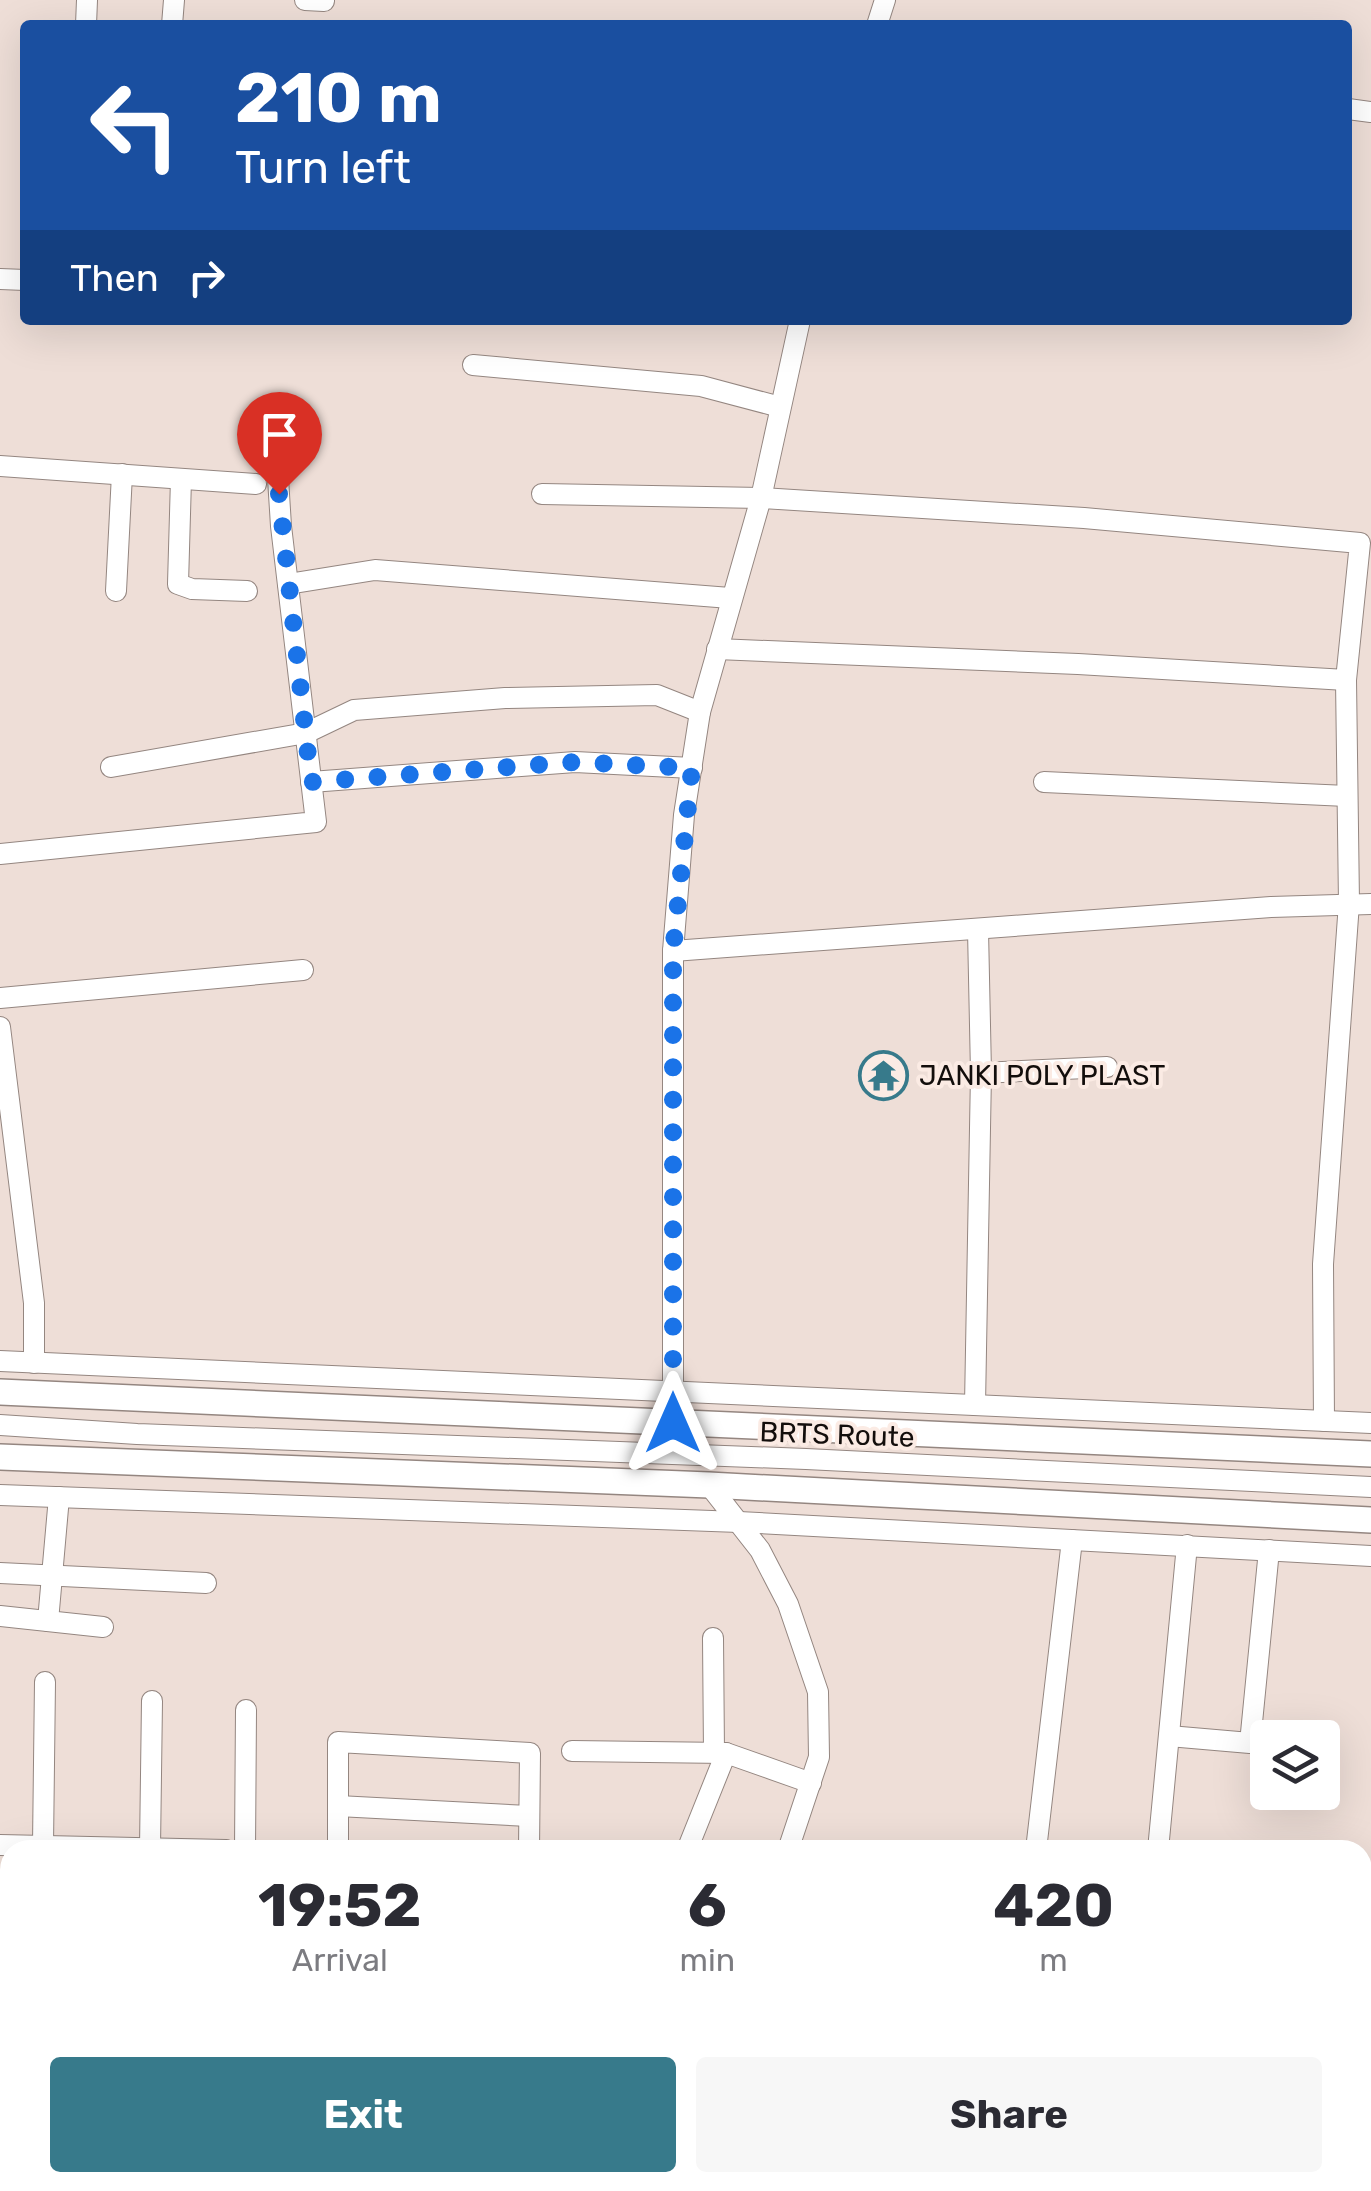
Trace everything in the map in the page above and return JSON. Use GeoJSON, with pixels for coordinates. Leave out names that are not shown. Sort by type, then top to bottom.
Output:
{"type":"FeatureCollection","features":[{"type":"Feature","properties":{"kind":"main road"},"geometry":{"type":"LineString","coordinates":[[0,1392],[1371,1454]]}},
{"type":"Feature","properties":{"kind":"main road"},"geometry":{"type":"LineString","coordinates":[[0,1457],[710,1485],[1371,1520]]}},
{"type":"Feature","properties":{"kind":"street"},"geometry":{"type":"LineString","coordinates":[[305,0],[324,1]]}},
{"type":"Feature","properties":{"kind":"street"},"geometry":{"type":"LineString","coordinates":[[673,1423],[673,951],[692,768],[700,712],[761,498],[799,325]]}},
{"type":"Feature","properties":{"kind":"street"},"geometry":{"type":"LineString","coordinates":[[474,365],[701,386],[780,406]]}},
{"type":"Feature","properties":{"kind":"street"},"geometry":{"type":"LineString","coordinates":[[0,854],[316,822],[288,584],[275,430]]}},
{"type":"Feature","properties":{"kind":"street"},"geometry":{"type":"LineString","coordinates":[[0,466],[256,484]]}},
{"type":"Feature","properties":{"kind":"street"},"geometry":{"type":"LineString","coordinates":[[116,591],[122,474]]}},
{"type":"Feature","properties":{"kind":"street"},"geometry":{"type":"LineString","coordinates":[[181,478],[178,584],[192,589],[248,590]]}},
{"type":"Feature","properties":{"kind":"street"},"geometry":{"type":"LineString","coordinates":[[542,494],[761,498],[1084,518],[1360,543],[1346,680],[1349,903],[1323,1264],[1324,1421]]}},
{"type":"Feature","properties":{"kind":"street"},"geometry":{"type":"LineString","coordinates":[[288,584],[375,570],[730,598]]}},
{"type":"Feature","properties":{"kind":"street"},"geometry":{"type":"LineString","coordinates":[[717,649],[1346,680]]}},
{"type":"Feature","properties":{"kind":"street"},"geometry":{"type":"LineString","coordinates":[[111,766],[306,733],[354,710],[506,698],[657,695],[700,712]]}},
{"type":"Feature","properties":{"kind":"street"},"geometry":{"type":"LineString","coordinates":[[311,782],[575,762],[692,768]]}},
{"type":"Feature","properties":{"kind":"street"},"geometry":{"type":"LineString","coordinates":[[1044,782],[1346,796]]}},
{"type":"Feature","properties":{"kind":"street"},"geometry":{"type":"LineString","coordinates":[[673,951],[1371,904]]}},
{"type":"Feature","properties":{"kind":"street"},"geometry":{"type":"LineString","coordinates":[[975,1405],[981,1073],[978,930]]}},
{"type":"Feature","properties":{"kind":"street"},"geometry":{"type":"LineString","coordinates":[[0,998],[303,970]]}},
{"type":"Feature","properties":{"kind":"street"},"geometry":{"type":"LineString","coordinates":[[0,1026],[34,1303],[34,1363]]}},
{"type":"Feature","properties":{"kind":"street"},"geometry":{"type":"LineString","coordinates":[[981,1073],[1108,1066]]}},
{"type":"Feature","properties":{"kind":"street"},"geometry":{"type":"LineString","coordinates":[[0,1362],[1371,1423]]}},
{"type":"Feature","properties":{"kind":"street","name":"BRTS Route"},"geometry":{"type":"LineString","coordinates":[[0,1425],[175,1436],[806,1459],[1371,1488]]}},
{"type":"Feature","properties":{"kind":"street"},"geometry":{"type":"LineString","coordinates":[[484,1476],[486,1513]]}},
{"type":"Feature","properties":{"kind":"street"},"geometry":{"type":"LineString","coordinates":[[710,1485],[760,1550],[788,1604],[818,1692],[819,1758],[791,1840]]}},
{"type":"Feature","properties":{"kind":"street"},"geometry":{"type":"LineString","coordinates":[[0,1494],[739,1522],[1371,1556]]}},
{"type":"Feature","properties":{"kind":"street"},"geometry":{"type":"LineString","coordinates":[[880,1530],[882,1494]]}},
{"type":"Feature","properties":{"kind":"street"},"geometry":{"type":"LineString","coordinates":[[48,1621],[58,1497]]}},
{"type":"Feature","properties":{"kind":"street"},"geometry":{"type":"LineString","coordinates":[[1037,1840],[1072,1540]]}},
{"type":"Feature","properties":{"kind":"street"},"geometry":{"type":"LineString","coordinates":[[1159,1840],[1187,1546]]}},
{"type":"Feature","properties":{"kind":"street"},"geometry":{"type":"LineString","coordinates":[[1169,1736],[1250,1743],[1269,1550]]}},
{"type":"Feature","properties":{"kind":"street"},"geometry":{"type":"LineString","coordinates":[[0,1573],[206,1583]]}},
{"type":"Feature","properties":{"kind":"street"},"geometry":{"type":"LineString","coordinates":[[0,1616],[103,1627]]}},
{"type":"Feature","properties":{"kind":"street"},"geometry":{"type":"LineString","coordinates":[[690,1840],[720,1753],[713,1638]]}},
{"type":"Feature","properties":{"kind":"street"},"geometry":{"type":"LineString","coordinates":[[43,1840],[45,1682]]}},
{"type":"Feature","properties":{"kind":"street"},"geometry":{"type":"LineString","coordinates":[[150,1840],[152,1701]]}},
{"type":"Feature","properties":{"kind":"street"},"geometry":{"type":"LineString","coordinates":[[245,1840],[246,1710]]}},
{"type":"Feature","properties":{"kind":"street"},"geometry":{"type":"LineString","coordinates":[[338,1840],[338,1742],[530,1753],[529,1840]]}},
{"type":"Feature","properties":{"kind":"street"},"geometry":{"type":"LineString","coordinates":[[572,1751],[720,1753],[811,1783]]}},
{"type":"Feature","properties":{"kind":"street"},"geometry":{"type":"LineString","coordinates":[[338,1806],[529,1816]]}},
{"type":"Feature","properties":{"kind":"place","name":"JANKI POLY PLAST"},"geometry":{"type":"Point","coordinates":[884,1075]}},
{"type":"Feature","properties":{"kind":"route"},"geometry":{"type":"LineString","coordinates":[[279,494],[311,782],[575,762],[692,768],[684,815],[673,951],[673,1423]]}}]}
